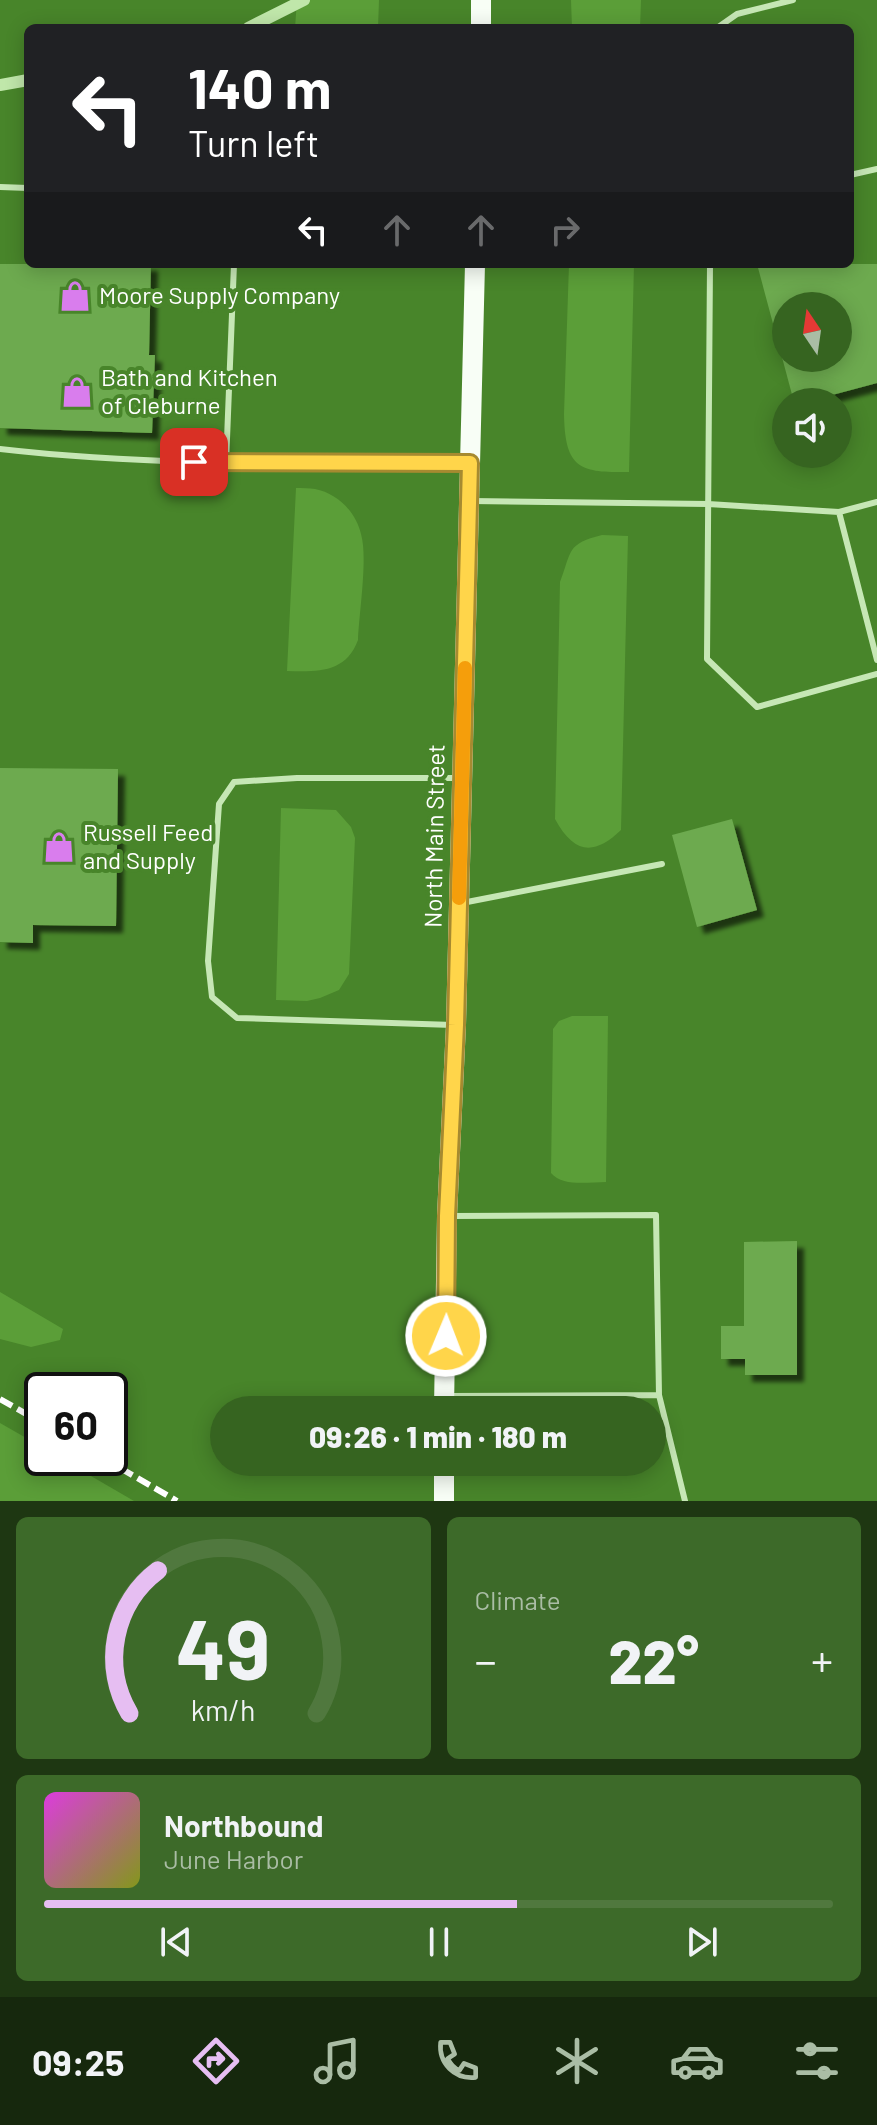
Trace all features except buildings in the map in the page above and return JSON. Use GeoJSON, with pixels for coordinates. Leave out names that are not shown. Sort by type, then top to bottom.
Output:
{"type":"FeatureCollection","features":[{"type":"Feature","properties":{"kind":"main road"},"geometry":{"type":"LineString","coordinates":[[481,0],[481,24]]}},
{"type":"Feature","properties":{"kind":"main road","name":"North Main Street"},"geometry":{"type":"LineString","coordinates":[[444,1396],[475,268]]}},
{"type":"Feature","properties":{"kind":"main road"},"geometry":{"type":"LineString","coordinates":[[444,1476],[444,1501]]}},
{"type":"Feature","properties":{"kind":"lane"},"geometry":{"type":"LineString","coordinates":[[723,24],[737,14],[793,0]]}},
{"type":"Feature","properties":{"kind":"lane"},"geometry":{"type":"LineString","coordinates":[[854,174],[877,169]]}},
{"type":"Feature","properties":{"kind":"lane"},"geometry":{"type":"LineString","coordinates":[[0,187],[24,188]]}},
{"type":"Feature","properties":{"kind":"lane"},"geometry":{"type":"LineString","coordinates":[[226,464],[234,268]]}},
{"type":"Feature","properties":{"kind":"lane"},"geometry":{"type":"LineString","coordinates":[[710,268],[707,659],[757,707],[877,674]]}},
{"type":"Feature","properties":{"kind":"lane"},"geometry":{"type":"LineString","coordinates":[[0,449],[66,457],[226,464],[470,463]]}},
{"type":"Feature","properties":{"kind":"lane"},"geometry":{"type":"LineString","coordinates":[[469,501],[708,504],[839,512],[877,502]]}},
{"type":"Feature","properties":{"kind":"lane"},"geometry":{"type":"LineString","coordinates":[[839,512],[877,660]]}},
{"type":"Feature","properties":{"kind":"lane"},"geometry":{"type":"LineString","coordinates":[[456,1025],[237,1018],[212,997],[208,961],[219,804],[234,782],[297,778],[462,778]]}},
{"type":"Feature","properties":{"kind":"lane"},"geometry":{"type":"LineString","coordinates":[[459,904],[662,864]]}},
{"type":"Feature","properties":{"kind":"lane"},"geometry":{"type":"LineString","coordinates":[[447,1216],[656,1215],[659,1395],[685,1501]]}},
{"type":"Feature","properties":{"kind":"lane"},"geometry":{"type":"LineString","coordinates":[[632,1396],[659,1395]]}},
{"type":"Feature","properties":{"kind":"green space"},"geometry":{"type":"Polygon","coordinates":[[[297,0],[379,0],[378,24],[295,24],[297,0]]]}},
{"type":"Feature","properties":{"kind":"green space"},"geometry":{"type":"Polygon","coordinates":[[[571,0],[641,0],[640,24],[572,24],[571,0]]]}},
{"type":"Feature","properties":{"kind":"green space"},"geometry":{"type":"Polygon","coordinates":[[[569,268],[634,268],[629,472],[598,471],[578,464],[568,446],[564,414],[569,268]]]}},
{"type":"Feature","properties":{"kind":"green space"},"geometry":{"type":"Polygon","coordinates":[[[296,488],[323,491],[338,499],[355,518],[363,544],[358,640],[353,651],[338,665],[309,671],[287,671],[296,488]]]}},
{"type":"Feature","properties":{"kind":"green space"},"geometry":{"type":"Polygon","coordinates":[[[602,535],[628,536],[621,830],[602,844],[585,847],[570,839],[555,819],[560,582],[572,550],[582,542],[602,535]]]}},
{"type":"Feature","properties":{"kind":"green space"},"geometry":{"type":"Polygon","coordinates":[[[281,808],[336,810],[351,827],[355,838],[349,974],[339,990],[307,1001],[276,1000],[281,808]]]}},
{"type":"Feature","properties":{"kind":"green space"},"geometry":{"type":"Polygon","coordinates":[[[572,1016],[608,1016],[606,1182],[569,1182],[551,1173],[553,1029],[559,1021],[572,1016]]]}},
{"type":"Feature","properties":{"kind":"green space"},"geometry":{"type":"Polygon","coordinates":[[[0,1292],[63,1329],[60,1340],[31,1347],[0,1339],[0,1292]]]}},
{"type":"Feature","properties":{"kind":"green space"},"geometry":{"type":"Polygon","coordinates":[[[0,1423],[24,1437],[24,1476],[91,1476],[134,1501],[0,1501],[0,1423]]]}},
{"type":"Feature","properties":{"kind":"waterway"},"geometry":{"type":"LineString","coordinates":[[256,24],[304,0]]}},
{"type":"Feature","properties":{"kind":"waterway"},"geometry":{"type":"LineString","coordinates":[[0,85],[24,81]]}},
{"type":"Feature","properties":{"kind":"railway"},"geometry":{"type":"LineString","coordinates":[[0,1399],[24,1413]]}},
{"type":"Feature","properties":{"kind":"railway"},"geometry":{"type":"LineString","coordinates":[[128,1473],[177,1501]]}},
{"type":"Feature","properties":{"kind":"slow traffic"},"geometry":{"type":"LineString","coordinates":[[459,898],[465,668]]}},
{"type":"Feature","properties":{"kind":"place","name":"Moore Supply Company"},"geometry":{"type":"Point","coordinates":[75,296]}},
{"type":"Feature","properties":{"kind":"place","name":"Bath and Kitchen of Cleburne"},"geometry":{"type":"Point","coordinates":[77,392]}},
{"type":"Feature","properties":{"kind":"place","name":"Russell Feed and Supply"},"geometry":{"type":"Point","coordinates":[59,847]}},
{"type":"Feature","properties":{"kind":"route"},"geometry":{"type":"LineString","coordinates":[[194,462],[470,463],[446,1336]]}}]}
